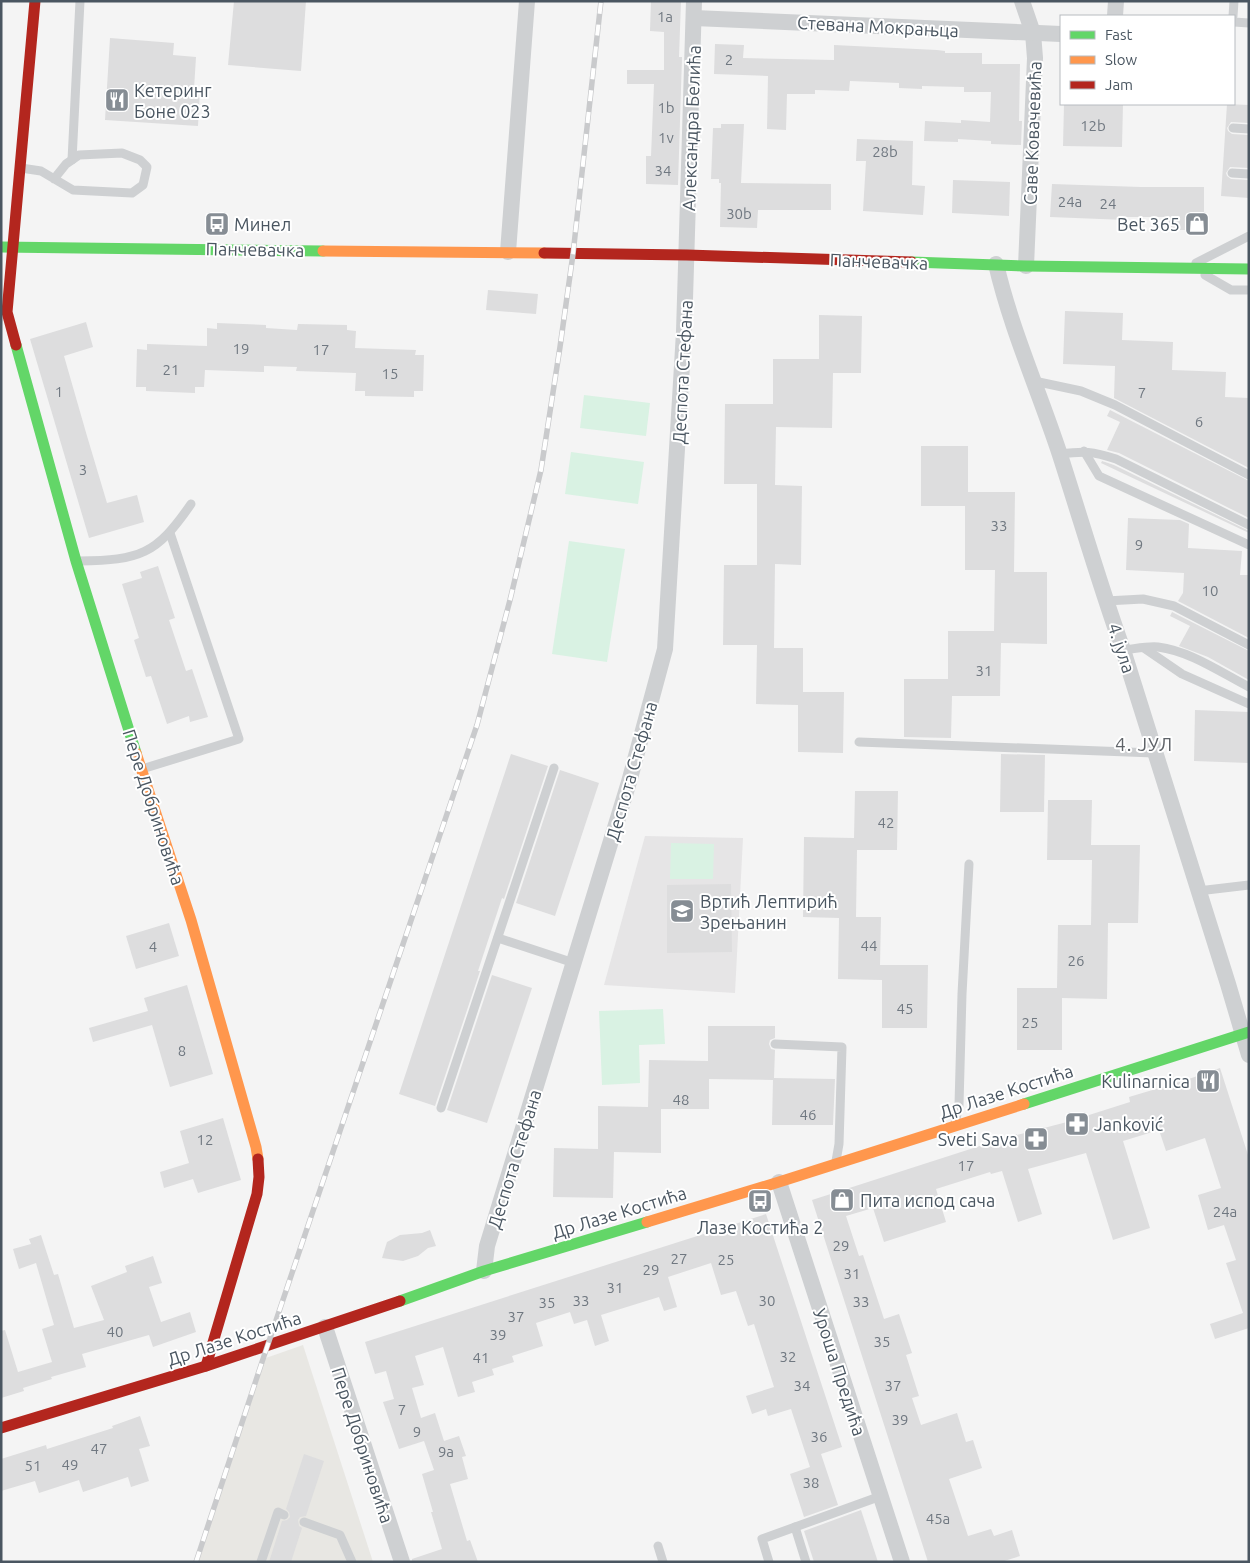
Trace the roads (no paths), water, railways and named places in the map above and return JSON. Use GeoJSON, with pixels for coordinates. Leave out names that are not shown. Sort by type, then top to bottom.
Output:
{"type":"FeatureCollection","features":[{"type":"Feature","properties":{"kind":"street","name":"Пере Добриновића"},"geometry":{"type":"LineString","coordinates":[[35,1],[8,312],[76,561],[141,770],[191,920],[256,1147],[259,1166],[260,1180],[257,1194],[206,1366]]}},
{"type":"Feature","properties":{"kind":"street"},"geometry":{"type":"LineString","coordinates":[[508,252],[527,1]]}},
{"type":"Feature","properties":{"kind":"street","name":"Саве Ковачевића"},"geometry":{"type":"LineString","coordinates":[[1022,1],[1033,33],[1035,77],[1026,266]]}},
{"type":"Feature","properties":{"kind":"street"},"geometry":{"type":"LineString","coordinates":[[1114,15],[1116,1]]}},
{"type":"Feature","properties":{"kind":"street","name":"Стевана Мокрањца"},"geometry":{"type":"LineString","coordinates":[[694,9],[1060,34]]}},
{"type":"Feature","properties":{"kind":"street","name":"Александра Белића"},"geometry":{"type":"LineString","coordinates":[[688,255],[694,9]]}},
{"type":"Feature","properties":{"kind":"street","name":"Панчевачка"},"geometry":{"type":"LineString","coordinates":[[1,247],[688,255],[1026,266],[1249,269]]}},
{"type":"Feature","properties":{"kind":"street","name":"Деспота Стефана"},"geometry":{"type":"LineString","coordinates":[[484,1271],[487,1246],[629,782],[665,649],[688,255]]}},
{"type":"Feature","properties":{"kind":"street","name":"4. јула"},"geometry":{"type":"LineString","coordinates":[[996,264],[1005,303],[1059,454],[1123,650],[1154,753],[1245,1033],[1249,1055]]}},
{"type":"Feature","properties":{"kind":"street","name":"Др Лазе Костића"},"geometry":{"type":"LineString","coordinates":[[1,1428],[206,1366],[325,1327],[484,1271],[779,1182],[1245,1033]]}},
{"type":"Feature","properties":{"kind":"street","name":"Уроша Предића"},"geometry":{"type":"LineString","coordinates":[[779,1182],[902,1562]]}},
{"type":"Feature","properties":{"kind":"street","name":"Пере Добриновића"},"geometry":{"type":"LineString","coordinates":[[325,1327],[402,1562]]}},
{"type":"Feature","properties":{"kind":"lane"},"geometry":{"type":"LineString","coordinates":[[72,160],[80,1]]}},
{"type":"Feature","properties":{"kind":"lane"},"geometry":{"type":"LineString","coordinates":[[1233,15],[1234,1]]}},
{"type":"Feature","properties":{"kind":"lane"},"geometry":{"type":"LineString","coordinates":[[1235,22],[1249,23]]}},
{"type":"Feature","properties":{"kind":"lane"},"geometry":{"type":"LineString","coordinates":[[1233,128],[1249,129]]}},
{"type":"Feature","properties":{"kind":"lane"},"geometry":{"type":"LineString","coordinates":[[21,168],[41,171],[54,179],[74,190],[132,193],[143,185],[147,167],[140,160],[122,153],[79,155],[66,164],[54,179]]}},
{"type":"Feature","properties":{"kind":"lane"},"geometry":{"type":"LineString","coordinates":[[1232,173],[1249,174]]}},
{"type":"Feature","properties":{"kind":"lane"},"geometry":{"type":"LineString","coordinates":[[1189,269],[1249,236]]}},
{"type":"Feature","properties":{"kind":"lane"},"geometry":{"type":"LineString","coordinates":[[1189,269],[1231,290],[1249,290]]}},
{"type":"Feature","properties":{"kind":"lane"},"geometry":{"type":"LineString","coordinates":[[1034,382],[1081,391],[1104,400],[1249,475]]}},
{"type":"Feature","properties":{"kind":"lane"},"geometry":{"type":"LineString","coordinates":[[1059,454],[1084,451],[1095,452],[1116,459],[1249,525]]}},
{"type":"Feature","properties":{"kind":"lane"},"geometry":{"type":"LineString","coordinates":[[1084,451],[1099,476],[1249,545]]}},
{"type":"Feature","properties":{"kind":"lane"},"geometry":{"type":"LineString","coordinates":[[76,561],[112,561],[134,556],[154,547],[170,533],[191,504]]}},
{"type":"Feature","properties":{"kind":"lane"},"geometry":{"type":"LineString","coordinates":[[141,770],[239,740],[170,533]]}},
{"type":"Feature","properties":{"kind":"lane"},"geometry":{"type":"LineString","coordinates":[[1106,602],[1143,599],[1174,606],[1249,645]]}},
{"type":"Feature","properties":{"kind":"lane"},"geometry":{"type":"LineString","coordinates":[[1123,650],[1156,647],[1186,654],[1249,687]]}},
{"type":"Feature","properties":{"kind":"lane"},"geometry":{"type":"LineString","coordinates":[[1144,648],[1182,674],[1249,704]]}},
{"type":"Feature","properties":{"kind":"lane"},"geometry":{"type":"LineString","coordinates":[[859,742],[1154,753]]}},
{"type":"Feature","properties":{"kind":"lane"},"geometry":{"type":"LineString","coordinates":[[441,1108],[554,768]]}},
{"type":"Feature","properties":{"kind":"lane"},"geometry":{"type":"LineString","coordinates":[[955,1125],[959,1105],[962,994],[969,864]]}},
{"type":"Feature","properties":{"kind":"lane"},"geometry":{"type":"LineString","coordinates":[[1198,891],[1249,885]]}},
{"type":"Feature","properties":{"kind":"lane"},"geometry":{"type":"LineString","coordinates":[[498,938],[574,962]]}},
{"type":"Feature","properties":{"kind":"lane"},"geometry":{"type":"LineString","coordinates":[[775,1044],[842,1047],[839,1144],[836,1164]]}},
{"type":"Feature","properties":{"kind":"lane"},"geometry":{"type":"LineString","coordinates":[[769,1562],[762,1539],[881,1496]]}},
{"type":"Feature","properties":{"kind":"lane"},"geometry":{"type":"LineString","coordinates":[[261,1562],[278,1512],[284,1515]]}},
{"type":"Feature","properties":{"kind":"lane"},"geometry":{"type":"LineString","coordinates":[[304,1522],[340,1534],[352,1562]]}},
{"type":"Feature","properties":{"kind":"lane"},"geometry":{"type":"LineString","coordinates":[[795,1527],[806,1562]]}},
{"type":"Feature","properties":{"kind":"lane"},"geometry":{"type":"LineString","coordinates":[[658,1546],[663,1562]]}},
{"type":"Feature","properties":{"kind":"railway"},"geometry":{"type":"LineString","coordinates":[[196,1562],[477,725],[510,600],[541,470],[560,347],[573,254],[601,1]]}},
{"type":"Feature","properties":{"kind":"place","name":"Кетеринг Боне 023"},"geometry":{"type":"Point","coordinates":[117,100]}},
{"type":"Feature","properties":{"kind":"place","name":"Минел"},"geometry":{"type":"Point","coordinates":[217,224]}},
{"type":"Feature","properties":{"kind":"place","name":"Bet 365"},"geometry":{"type":"Point","coordinates":[1197,224]}},
{"type":"Feature","properties":{"kind":"place","name":"Вртић Лептирић Зрењанин"},"geometry":{"type":"Point","coordinates":[682,911]}},
{"type":"Feature","properties":{"kind":"place","name":"Kulinarnica"},"geometry":{"type":"Point","coordinates":[1208,1081]}},
{"type":"Feature","properties":{"kind":"place","name":"Janković"},"geometry":{"type":"Point","coordinates":[1077,1124]}},
{"type":"Feature","properties":{"kind":"place","name":"Sveti Sava"},"geometry":{"type":"Point","coordinates":[1036,1139]}},
{"type":"Feature","properties":{"kind":"place","name":"Пита испод сача"},"geometry":{"type":"Point","coordinates":[842,1200]}},
{"type":"Feature","properties":{"kind":"place","name":"Лазе Костића 2"},"geometry":{"type":"Point","coordinates":[760,1201]}},
{"type":"Feature","properties":{"kind":"district","name":"4. ЈУЛ"},"geometry":{"type":"Point","coordinates":[1144,744]}}]}
